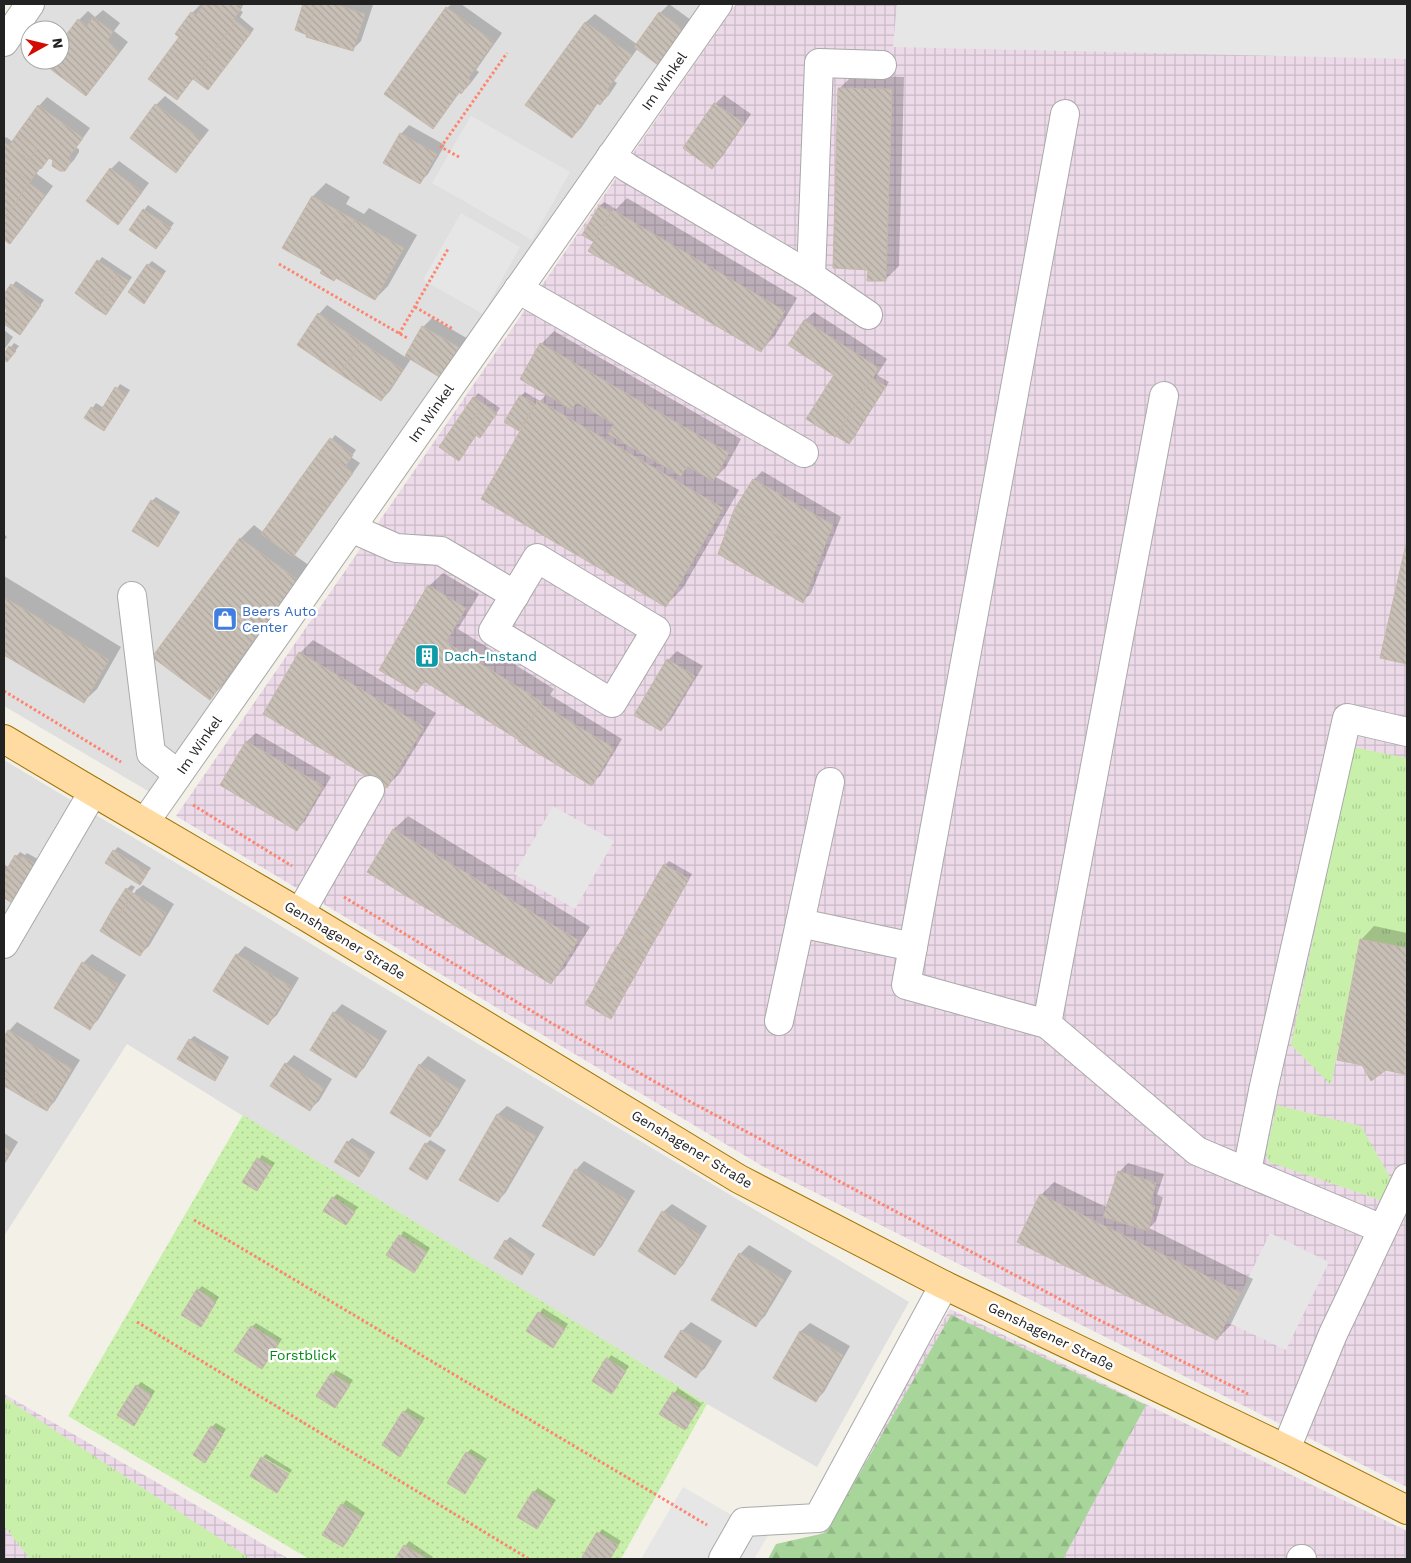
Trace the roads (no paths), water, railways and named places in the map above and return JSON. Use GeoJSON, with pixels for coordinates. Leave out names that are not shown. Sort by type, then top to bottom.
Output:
{"type":"FeatureCollection","features":[{"type":"Feature","properties":{"kind":"main road","name":"Genshagener Straße"},"geometry":{"type":"LineString","coordinates":[[4,739],[300,913],[739,1179],[944,1285],[1286,1449],[1407,1510]]}},
{"type":"Feature","properties":{"kind":"street"},"geometry":{"type":"LineString","coordinates":[[4,42],[30,4]]}},
{"type":"Feature","properties":{"kind":"street","name":"Im Winkel"},"geometry":{"type":"LineString","coordinates":[[144,822],[718,4]]}},
{"type":"Feature","properties":{"kind":"street"},"geometry":{"type":"LineString","coordinates":[[810,276],[819,63],[882,65]]}},
{"type":"Feature","properties":{"kind":"street"},"geometry":{"type":"LineString","coordinates":[[1065,114],[906,985],[1047,1024],[1197,1151],[1382,1229]]}},
{"type":"Feature","properties":{"kind":"street"},"geometry":{"type":"LineString","coordinates":[[611,156],[636,173],[810,276],[868,315]]}},
{"type":"Feature","properties":{"kind":"street"},"geometry":{"type":"LineString","coordinates":[[518,289],[804,453]]}},
{"type":"Feature","properties":{"kind":"street"},"geometry":{"type":"LineString","coordinates":[[1047,1024],[1164,396]]}},
{"type":"Feature","properties":{"kind":"street"},"geometry":{"type":"LineString","coordinates":[[351,528],[396,548],[441,551],[515,595]]}},
{"type":"Feature","properties":{"kind":"street"},"geometry":{"type":"LineString","coordinates":[[537,558],[656,630],[612,703],[493,631],[515,595],[537,558]]}},
{"type":"Feature","properties":{"kind":"street"},"geometry":{"type":"LineString","coordinates":[[132,596],[151,753],[173,782]]}},
{"type":"Feature","properties":{"kind":"street"},"geometry":{"type":"LineString","coordinates":[[1247,1171],[1264,1086],[1347,718],[1407,732]]}},
{"type":"Feature","properties":{"kind":"street"},"geometry":{"type":"LineString","coordinates":[[779,1021],[830,782]]}},
{"type":"Feature","properties":{"kind":"street"},"geometry":{"type":"LineString","coordinates":[[300,913],[370,790]]}},
{"type":"Feature","properties":{"kind":"street"},"geometry":{"type":"LineString","coordinates":[[4,944],[93,792]]}},
{"type":"Feature","properties":{"kind":"street"},"geometry":{"type":"LineString","coordinates":[[800,923],[913,947]]}},
{"type":"Feature","properties":{"kind":"street"},"geometry":{"type":"LineString","coordinates":[[1286,1449],[1333,1334],[1407,1178]]}},
{"type":"Feature","properties":{"kind":"street"},"geometry":{"type":"LineString","coordinates":[[728,1550],[744,1522],[818,1518],[944,1285]]}},
{"type":"Feature","properties":{"kind":"place","name":"Beers Auto Center"},"geometry":{"type":"Point","coordinates":[225,619]}},
{"type":"Feature","properties":{"kind":"place","name":"Dach-Instand"},"geometry":{"type":"Point","coordinates":[427,656]}},
{"type":"Feature","properties":{"kind":"park label","name":"Forstblick"},"geometry":{"type":"Point","coordinates":[303,1355]}}]}
